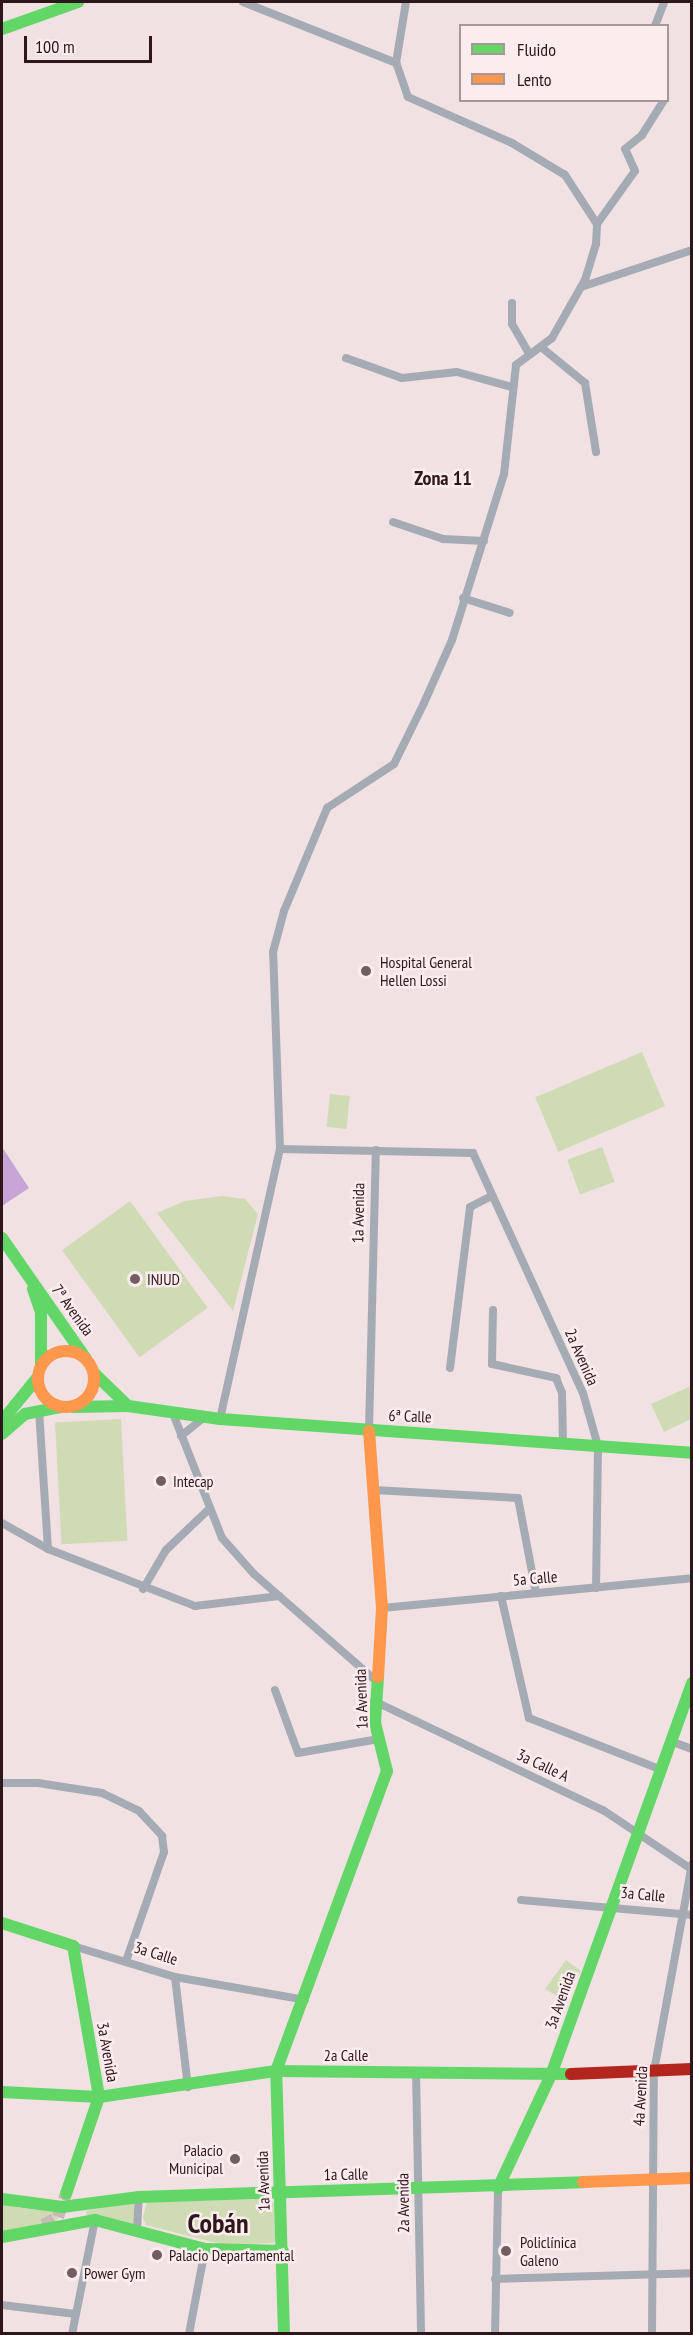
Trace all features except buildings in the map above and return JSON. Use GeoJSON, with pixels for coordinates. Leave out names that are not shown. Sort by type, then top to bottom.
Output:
{"type":"FeatureCollection","features":[{"type":"Feature","properties":{"kind":"main road"},"geometry":{"type":"LineString","coordinates":[[2,30],[78,2]]}},
{"type":"Feature","properties":{"kind":"main road","name":"7ª Avenida"},"geometry":{"type":"LineString","coordinates":[[2,1238],[86,1359]]}},
{"type":"Feature","properties":{"kind":"main road","name":"7ª Avenida"},"geometry":{"type":"LineString","coordinates":[[31,1282],[40,1312],[39,1372]]}},
{"type":"Feature","properties":{"kind":"main road"},"geometry":{"type":"LineString","coordinates":[[2,1421],[39,1372],[62,1351],[86,1359],[94,1373],[128,1406]]}},
{"type":"Feature","properties":{"kind":"main road"},"geometry":{"type":"LineString","coordinates":[[39,1372],[41,1393],[67,1407],[90,1394],[94,1373]]}},
{"type":"Feature","properties":{"kind":"main road","name":"6ª Calle"},"geometry":{"type":"LineString","coordinates":[[39,1410],[128,1406],[220,1419],[692,1453]]}},
{"type":"Feature","properties":{"kind":"main road"},"geometry":{"type":"LineString","coordinates":[[2,1434],[19,1418],[39,1410]]}},
{"type":"Feature","properties":{"kind":"main road","name":"1a Avenida"},"geometry":{"type":"LineString","coordinates":[[284,2334],[276,2071],[374,1818],[387,1771],[379,1739],[374,1701],[374,1679],[382,1608],[369,1431]]}},
{"type":"Feature","properties":{"kind":"main road","name":"3a Avenida"},"geometry":{"type":"LineString","coordinates":[[498,2188],[550,2075],[611,1907],[636,1829],[692,1683]]}},
{"type":"Feature","properties":{"kind":"main road","name":"3a Calle"},"geometry":{"type":"LineString","coordinates":[[2,1923],[73,1946]]}},
{"type":"Feature","properties":{"kind":"main road","name":"3a Avenida"},"geometry":{"type":"LineString","coordinates":[[66,2194],[99,2097],[73,1946]]}},
{"type":"Feature","properties":{"kind":"main road","name":"2a Calle"},"geometry":{"type":"LineString","coordinates":[[2,2092],[99,2097],[188,2088],[276,2071],[416,2071],[550,2075],[692,2069]]}},
{"type":"Feature","properties":{"kind":"main road","name":"1a Calle"},"geometry":{"type":"LineString","coordinates":[[2,2199],[62,2207],[139,2197],[498,2188],[692,2178]]}},
{"type":"Feature","properties":{"kind":"main road"},"geometry":{"type":"LineString","coordinates":[[2,2237],[94,2220],[205,2249],[283,2251]]}},
{"type":"Feature","properties":{"kind":"main road"},"geometry":{"type":"LineString","coordinates":[[25,2232],[43,2225]]}},
{"type":"Feature","properties":{"kind":"street"},"geometry":{"type":"LineString","coordinates":[[243,2],[396,63]]}},
{"type":"Feature","properties":{"kind":"street"},"geometry":{"type":"LineString","coordinates":[[406,2],[396,63],[408,97],[512,143],[565,175],[597,224]]}},
{"type":"Feature","properties":{"kind":"street"},"geometry":{"type":"LineString","coordinates":[[657,24],[664,2]]}},
{"type":"Feature","properties":{"kind":"street"},"geometry":{"type":"LineString","coordinates":[[220,1419],[279,1149],[273,952],[284,911],[327,808],[394,764],[452,640],[463,598],[484,541],[504,474],[516,365],[529,353],[552,338],[581,287],[597,224],[635,171],[625,149],[642,135],[663,102]]}},
{"type":"Feature","properties":{"kind":"street"},"geometry":{"type":"LineString","coordinates":[[581,287],[692,250]]}},
{"type":"Feature","properties":{"kind":"street"},"geometry":{"type":"LineString","coordinates":[[512,303],[512,324],[529,353]]}},
{"type":"Feature","properties":{"kind":"street"},"geometry":{"type":"LineString","coordinates":[[541,347],[585,383],[596,452]]}},
{"type":"Feature","properties":{"kind":"street"},"geometry":{"type":"LineString","coordinates":[[346,358],[402,378],[457,372],[512,387]]}},
{"type":"Feature","properties":{"kind":"street"},"geometry":{"type":"LineString","coordinates":[[393,522],[443,539],[484,541]]}},
{"type":"Feature","properties":{"kind":"street"},"geometry":{"type":"LineString","coordinates":[[463,598],[510,613]]}},
{"type":"Feature","properties":{"kind":"street"},"geometry":{"type":"LineString","coordinates":[[279,1149],[376,1150]]}},
{"type":"Feature","properties":{"kind":"street","name":"2a Avenida"},"geometry":{"type":"LineString","coordinates":[[376,1150],[473,1153],[583,1392],[598,1446],[596,1588]]}},
{"type":"Feature","properties":{"kind":"street","name":"1a Avenida"},"geometry":{"type":"LineString","coordinates":[[369,1431],[376,1150]]}},
{"type":"Feature","properties":{"kind":"street"},"geometry":{"type":"LineString","coordinates":[[450,1368],[470,1206],[492,1196]]}},
{"type":"Feature","properties":{"kind":"street"},"geometry":{"type":"LineString","coordinates":[[493,1310],[492,1364],[556,1378],[562,1392],[563,1443]]}},
{"type":"Feature","properties":{"kind":"street"},"geometry":{"type":"LineString","coordinates":[[39,1410],[48,1549]]}},
{"type":"Feature","properties":{"kind":"street"},"geometry":{"type":"LineString","coordinates":[[172,1412],[222,1538],[279,1596],[374,1679]]}},
{"type":"Feature","properties":{"kind":"street"},"geometry":{"type":"LineString","coordinates":[[181,1436],[206,1416]]}},
{"type":"Feature","properties":{"kind":"street"},"geometry":{"type":"LineString","coordinates":[[374,1490],[518,1498],[536,1593]]}},
{"type":"Feature","properties":{"kind":"street"},"geometry":{"type":"LineString","coordinates":[[143,1589],[166,1550],[209,1509]]}},
{"type":"Feature","properties":{"kind":"street"},"geometry":{"type":"LineString","coordinates":[[2,1523],[48,1549],[143,1589],[213,1608],[279,1596]]}},
{"type":"Feature","properties":{"kind":"street","name":"5a Calle"},"geometry":{"type":"LineString","coordinates":[[382,1608],[692,1578]]}},
{"type":"Feature","properties":{"kind":"street"},"geometry":{"type":"LineString","coordinates":[[501,1596],[527,1716],[660,1769]]}},
{"type":"Feature","properties":{"kind":"street"},"geometry":{"type":"LineString","coordinates":[[275,1690],[298,1753],[379,1739]]}},
{"type":"Feature","properties":{"kind":"street","name":"3a Calle A"},"geometry":{"type":"LineString","coordinates":[[374,1701],[636,1829],[691,1867]]}},
{"type":"Feature","properties":{"kind":"street"},"geometry":{"type":"LineString","coordinates":[[670,1741],[692,1749]]}},
{"type":"Feature","properties":{"kind":"street"},"geometry":{"type":"LineString","coordinates":[[2,1784],[60,1785],[124,1801],[152,1823],[164,1852],[126,1961]]}},
{"type":"Feature","properties":{"kind":"street","name":"4a Avenida"},"geometry":{"type":"LineString","coordinates":[[652,2334],[651,2180],[654,2071],[688,1915],[691,1867]]}},
{"type":"Feature","properties":{"kind":"street","name":"3a Calle"},"geometry":{"type":"LineString","coordinates":[[521,1900],[688,1915]]}},
{"type":"Feature","properties":{"kind":"street","name":"3a Calle"},"geometry":{"type":"LineString","coordinates":[[73,1946],[175,1977],[305,2000]]}},
{"type":"Feature","properties":{"kind":"street"},"geometry":{"type":"LineString","coordinates":[[175,1977],[188,2088]]}},
{"type":"Feature","properties":{"kind":"street","name":"2a Avenida"},"geometry":{"type":"LineString","coordinates":[[416,2071],[421,2334]]}},
{"type":"Feature","properties":{"kind":"street","name":"3a Avenida"},"geometry":{"type":"LineString","coordinates":[[495,2334],[498,2188]]}},
{"type":"Feature","properties":{"kind":"street"},"geometry":{"type":"LineString","coordinates":[[136,2231],[139,2197]]}},
{"type":"Feature","properties":{"kind":"street"},"geometry":{"type":"LineString","coordinates":[[72,2334],[94,2220]]}},
{"type":"Feature","properties":{"kind":"street"},"geometry":{"type":"LineString","coordinates":[[189,2334],[205,2249]]}},
{"type":"Feature","properties":{"kind":"street"},"geometry":{"type":"LineString","coordinates":[[495,2279],[692,2273]]}},
{"type":"Feature","properties":{"kind":"street"},"geometry":{"type":"LineString","coordinates":[[2,2305],[75,2314]]}},
{"type":"Feature","properties":{"kind":"green space"},"geometry":{"type":"Polygon","coordinates":[[[642,1052],[665,1106],[558,1152],[535,1097],[642,1052]]]}},
{"type":"Feature","properties":{"kind":"green space"},"geometry":{"type":"Polygon","coordinates":[[[330,1094],[350,1096],[346,1129],[327,1127],[330,1094]]]}},
{"type":"Feature","properties":{"kind":"green space"},"geometry":{"type":"Polygon","coordinates":[[[602,1147],[615,1182],[580,1194],[567,1160],[602,1147]]]}},
{"type":"Feature","properties":{"kind":"green space"},"geometry":{"type":"Polygon","coordinates":[[[222,1196],[245,1199],[258,1214],[233,1311],[157,1213],[185,1201],[222,1196]]]}},
{"type":"Feature","properties":{"kind":"green space","name":"INJUD"},"geometry":{"type":"Polygon","coordinates":[[[130,1201],[208,1308],[140,1357],[62,1250],[130,1201]]]}},
{"type":"Feature","properties":{"kind":"green space"},"geometry":{"type":"Polygon","coordinates":[[[691,1386],[691,1419],[664,1432],[651,1404],[691,1386]]]}},
{"type":"Feature","properties":{"kind":"green space"},"geometry":{"type":"Polygon","coordinates":[[[121,1419],[127,1541],[61,1544],[55,1422],[121,1419]]]}},
{"type":"Feature","properties":{"kind":"green space"},"geometry":{"type":"Polygon","coordinates":[[[566,1960],[581,1971],[564,2000],[545,1989],[566,1960]]]}},
{"type":"Feature","properties":{"kind":"green space"},"geometry":{"type":"Polygon","coordinates":[[[269,2199],[275,2204],[278,2240],[273,2243],[225,2245],[146,2225],[143,2217],[147,2202],[269,2199]]]}},
{"type":"Feature","properties":{"kind":"green space"},"geometry":{"type":"Polygon","coordinates":[[[134,2202],[134,2226],[86,2215],[86,2211],[134,2202]]]}},
{"type":"Feature","properties":{"kind":"green space"},"geometry":{"type":"Polygon","coordinates":[[[2,2203],[20,2208],[62,2212],[54,2223],[2,2235],[2,2203]]]}},
{"type":"Feature","properties":{"kind":"shaded area"},"geometry":{"type":"Polygon","coordinates":[[[2,1147],[29,1188],[2,1206],[2,1147]]]}},
{"type":"Feature","properties":{"kind":"tunnel"},"geometry":{"type":"LineString","coordinates":[[43,2225],[58,2217],[66,2194]]}},
{"type":"Feature","properties":{"kind":"traffic: fast"},"geometry":{"type":"LineString","coordinates":[[2,29],[78,2]]}},
{"type":"Feature","properties":{"kind":"traffic: fast"},"geometry":{"type":"LineString","coordinates":[[2,1238],[86,1359]]}},
{"type":"Feature","properties":{"kind":"traffic: fast"},"geometry":{"type":"LineString","coordinates":[[33,1289],[41,1312],[41,1366]]}},
{"type":"Feature","properties":{"kind":"traffic: fast"},"geometry":{"type":"LineString","coordinates":[[94,1373],[128,1406]]}},
{"type":"Feature","properties":{"kind":"traffic: fast"},"geometry":{"type":"LineString","coordinates":[[2,1421],[38,1377]]}},
{"type":"Feature","properties":{"kind":"traffic: fast"},"geometry":{"type":"LineString","coordinates":[[73,1407],[128,1406],[220,1419],[692,1453]]}},
{"type":"Feature","properties":{"kind":"traffic: fast"},"geometry":{"type":"LineString","coordinates":[[2,1434],[25,1414],[61,1407]]}},
{"type":"Feature","properties":{"kind":"traffic: fast"},"geometry":{"type":"LineString","coordinates":[[284,2334],[276,2071],[387,1771],[375,1723],[378,1677]]}},
{"type":"Feature","properties":{"kind":"traffic: fast"},"geometry":{"type":"LineString","coordinates":[[498,2188],[551,2075],[692,1683]]}},
{"type":"Feature","properties":{"kind":"traffic: fast"},"geometry":{"type":"LineString","coordinates":[[2,1923],[73,1946],[99,2097],[66,2194]]}},
{"type":"Feature","properties":{"kind":"traffic: fast"},"geometry":{"type":"LineString","coordinates":[[2,2092],[99,2097],[276,2071],[571,2074]]}},
{"type":"Feature","properties":{"kind":"traffic: fast"},"geometry":{"type":"LineString","coordinates":[[2,2199],[62,2207],[139,2197],[583,2182]]}},
{"type":"Feature","properties":{"kind":"traffic: fast"},"geometry":{"type":"LineString","coordinates":[[2,2237],[95,2220],[205,2249],[283,2251]]}},
{"type":"Feature","properties":{"kind":"traffic: slow"},"geometry":{"type":"LineString","coordinates":[[60,1351],[72,1351],[82,1355],[90,1363],[94,1379],[90,1395],[82,1403],[72,1407],[60,1407],[50,1403],[42,1395],[38,1385],[38,1373],[42,1363],[50,1355],[60,1351]]}},
{"type":"Feature","properties":{"kind":"traffic: slow"},"geometry":{"type":"LineString","coordinates":[[369,1431],[382,1608],[378,1677]]}},
{"type":"Feature","properties":{"kind":"traffic: slow"},"geometry":{"type":"LineString","coordinates":[[583,2182],[692,2178]]}},
{"type":"Feature","properties":{"kind":"traffic: jam"},"geometry":{"type":"LineString","coordinates":[[571,2074],[692,2069]]}},
{"type":"Feature","properties":{"kind":"place","name":"Hospital General Hellen Lossi"},"geometry":{"type":"Point","coordinates":[366,971]}},
{"type":"Feature","properties":{"kind":"place","name":"INJUD"},"geometry":{"type":"Point","coordinates":[135,1279]}},
{"type":"Feature","properties":{"kind":"place","name":"Intecap"},"geometry":{"type":"Point","coordinates":[161,1481]}},
{"type":"Feature","properties":{"kind":"place","name":"Palacio Municipal"},"geometry":{"type":"Point","coordinates":[235,2159]}},
{"type":"Feature","properties":{"kind":"place","name":"Policlínica Galeno"},"geometry":{"type":"Point","coordinates":[506,2251]}},
{"type":"Feature","properties":{"kind":"place","name":"Palacio Departamental"},"geometry":{"type":"Point","coordinates":[157,2255]}},
{"type":"Feature","properties":{"kind":"place","name":"Power Gym"},"geometry":{"type":"Point","coordinates":[72,2273]}},
{"type":"Feature","properties":{"kind":"district","name":"Zona 11"},"geometry":{"type":"Point","coordinates":[443,478]}},
{"type":"Feature","properties":{"kind":"district","name":"Cobán"},"geometry":{"type":"Point","coordinates":[218,2223]}}]}
